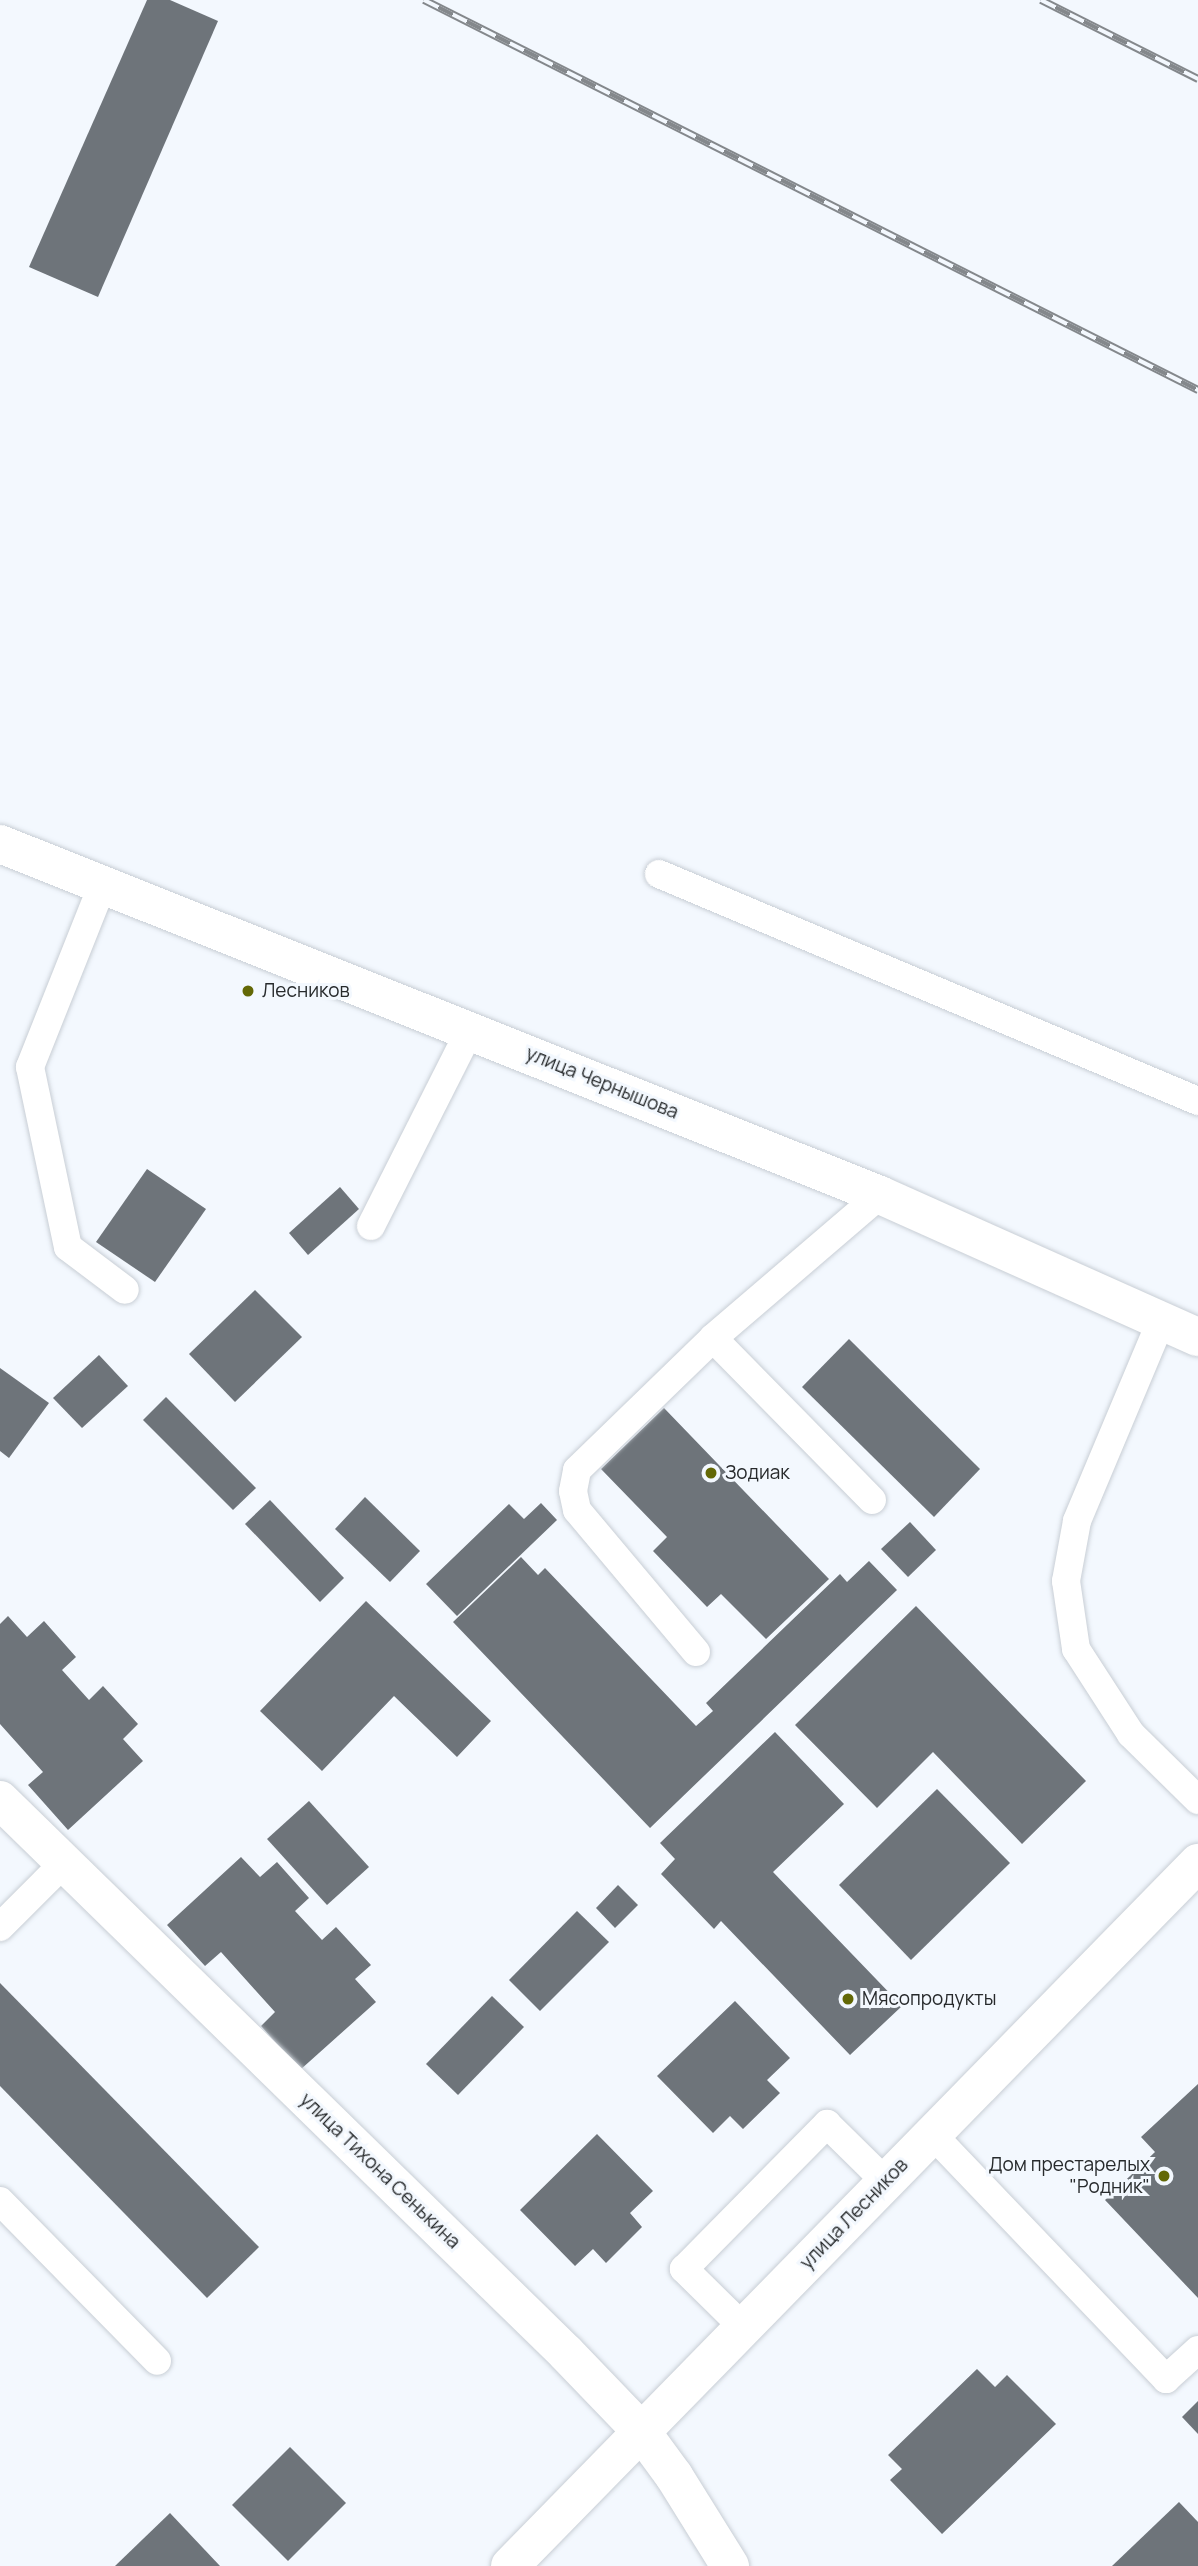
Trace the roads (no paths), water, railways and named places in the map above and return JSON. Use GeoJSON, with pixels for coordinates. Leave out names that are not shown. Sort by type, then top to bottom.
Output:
{"type":"FeatureCollection","features":[{"type":"Feature","properties":{"kind":"street","name":"улица Чернышова"},"geometry":{"type":"LineString","coordinates":[[0,844],[880,1195],[1198,1336]]}},
{"type":"Feature","properties":{"kind":"street","name":"улица Тихона Сенькина"},"geometry":{"type":"LineString","coordinates":[[0,1800],[566,2353],[641,2431],[674,2476],[730,2566]]}},
{"type":"Feature","properties":{"kind":"street","name":"улица Лесников"},"geometry":{"type":"LineString","coordinates":[[510,2566],[1198,1863]]}},
{"type":"Feature","properties":{"kind":"lane"},"geometry":{"type":"LineString","coordinates":[[659,874],[1198,1101]]}},
{"type":"Feature","properties":{"kind":"lane"},"geometry":{"type":"LineString","coordinates":[[102,886],[30,1067],[68,1247],[125,1290]]}},
{"type":"Feature","properties":{"kind":"lane"},"geometry":{"type":"LineString","coordinates":[[371,1226],[470,1030]]}},
{"type":"Feature","properties":{"kind":"lane"},"geometry":{"type":"LineString","coordinates":[[696,1652],[577,1510],[573,1491],[577,1470],[713,1338],[880,1195]]}},
{"type":"Feature","properties":{"kind":"lane"},"geometry":{"type":"LineString","coordinates":[[1161,1321],[1077,1521],[1066,1581],[1076,1649],[1131,1734],[1198,1800]]}},
{"type":"Feature","properties":{"kind":"lane"},"geometry":{"type":"LineString","coordinates":[[713,1338],[872,1500]]}},
{"type":"Feature","properties":{"kind":"lane"},"geometry":{"type":"LineString","coordinates":[[0,1927],[65,1863]]}},
{"type":"Feature","properties":{"kind":"lane"},"geometry":{"type":"LineString","coordinates":[[743,2327],[684,2269],[827,2124],[886,2182]]}},
{"type":"Feature","properties":{"kind":"lane"},"geometry":{"type":"LineString","coordinates":[[932,2134],[1166,2379],[1198,2350]]}},
{"type":"Feature","properties":{"kind":"lane"},"geometry":{"type":"LineString","coordinates":[[0,2201],[157,2361]]}},
{"type":"Feature","properties":{"kind":"railway"},"geometry":{"type":"LineString","coordinates":[[424,0],[1198,390]]}},
{"type":"Feature","properties":{"kind":"railway"},"geometry":{"type":"LineString","coordinates":[[1041,0],[1198,79]]}},
{"type":"Feature","properties":{"kind":"place","name":"Лесников"},"geometry":{"type":"Point","coordinates":[248,991]}},
{"type":"Feature","properties":{"kind":"place","name":"Зодиак"},"geometry":{"type":"Point","coordinates":[711,1473]}},
{"type":"Feature","properties":{"kind":"place","name":"Мясопродукты"},"geometry":{"type":"Point","coordinates":[848,1999]}},
{"type":"Feature","properties":{"kind":"place","name":"Дом престарелых \"Родник\""},"geometry":{"type":"Point","coordinates":[1164,2176]}}]}
